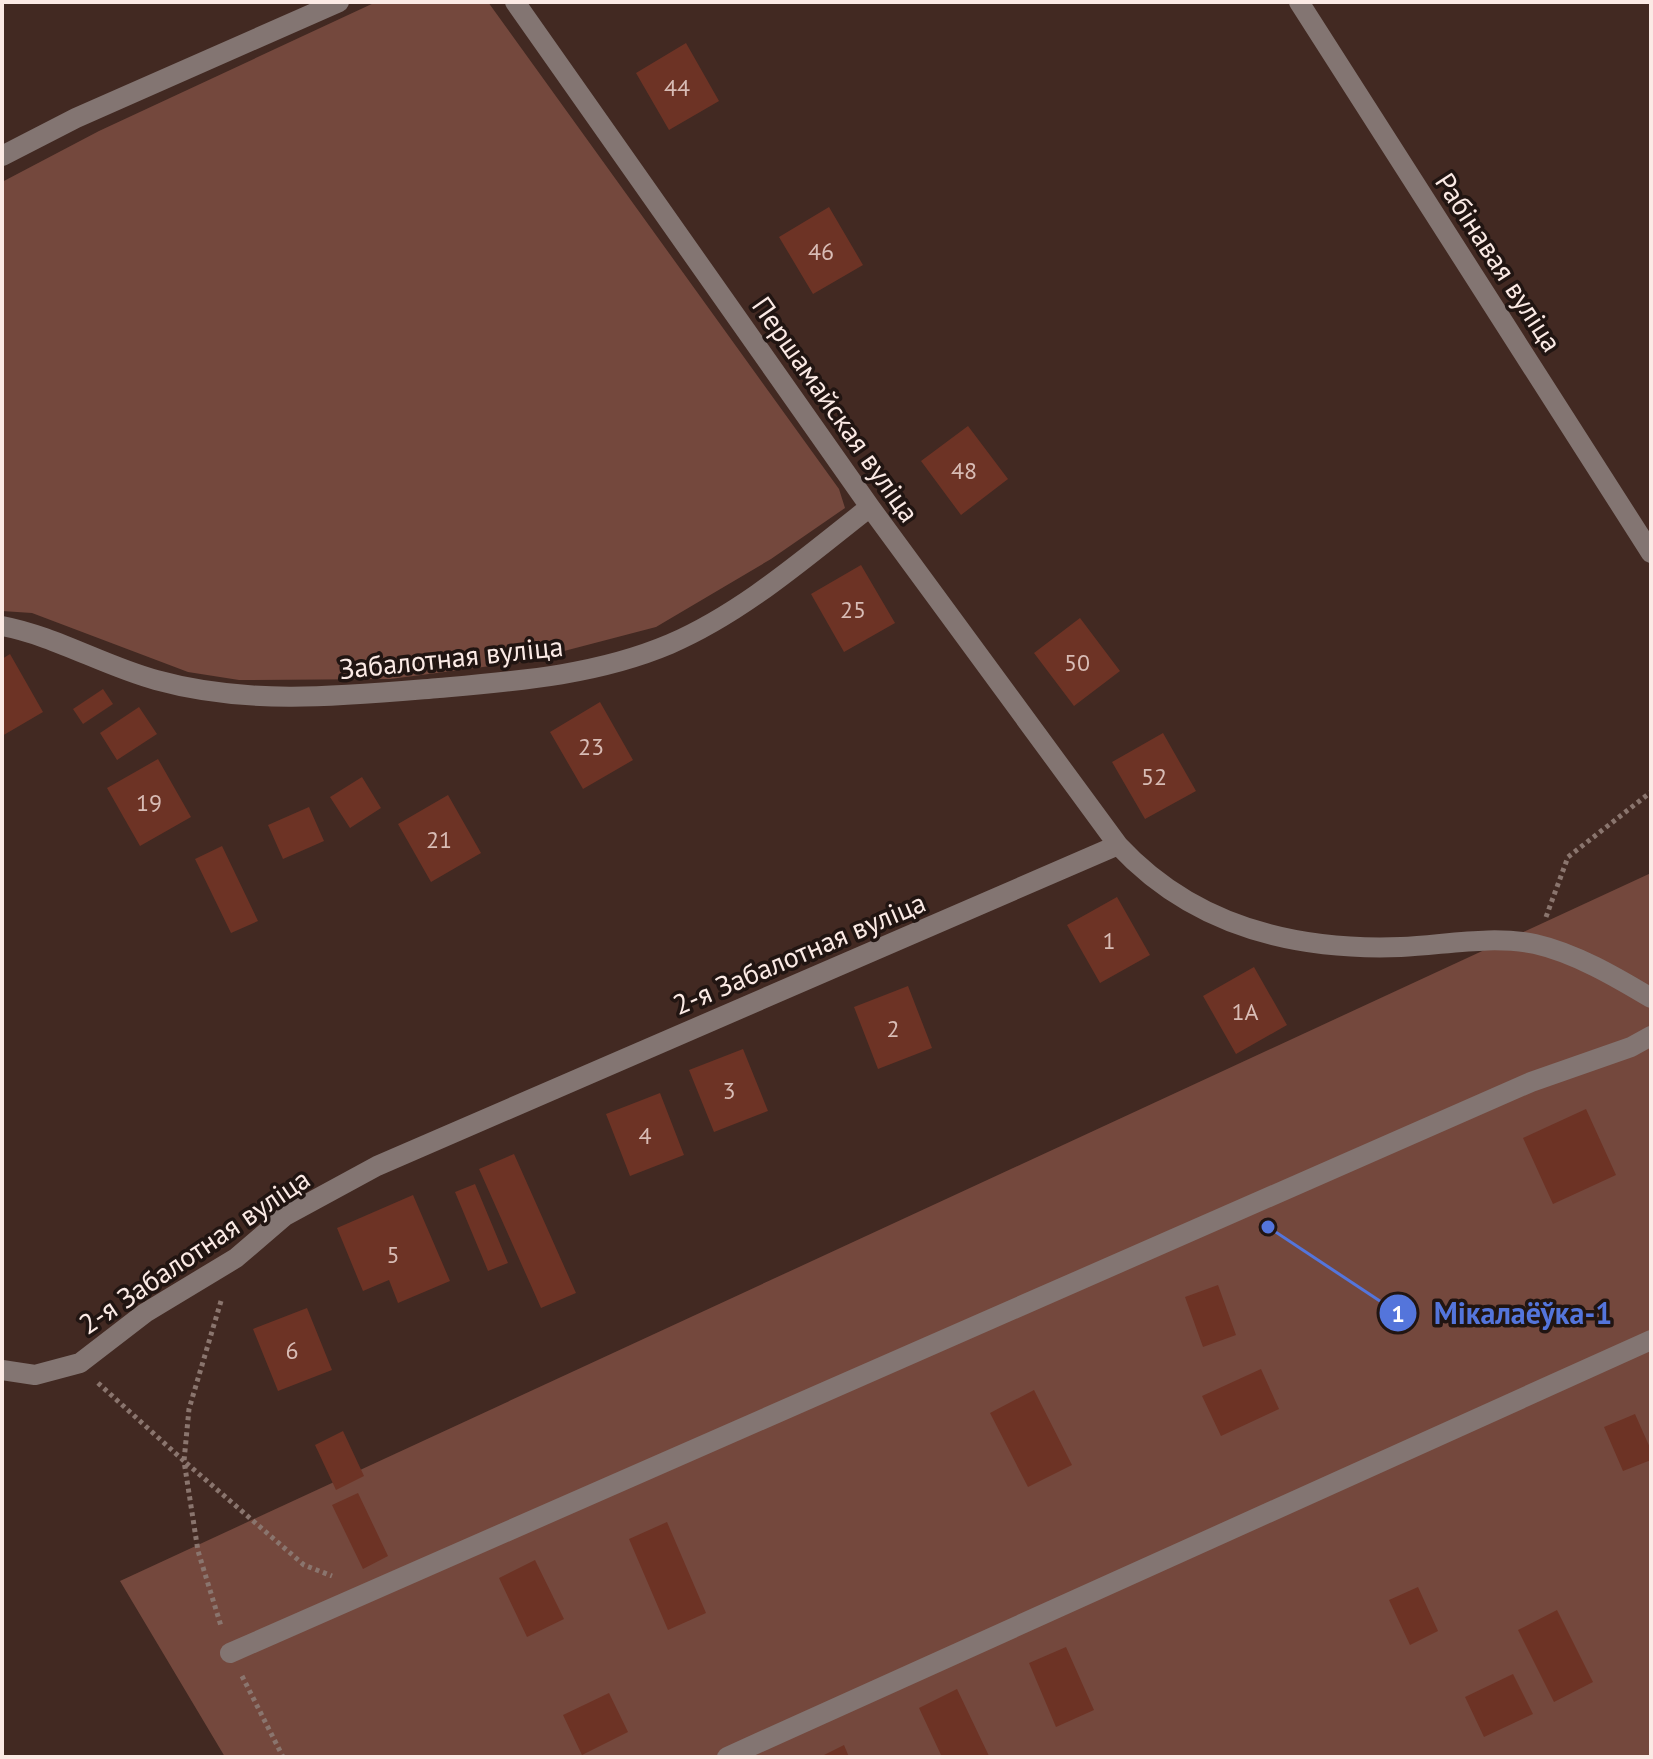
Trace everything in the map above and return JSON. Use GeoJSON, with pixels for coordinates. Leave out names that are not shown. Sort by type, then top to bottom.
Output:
{"type":"FeatureCollection","features":[{"type":"Feature","properties":{"kind":"street"},"geometry":{"type":"LineString","coordinates":[[2,156],[76,118],[339,2]]}},
{"type":"Feature","properties":{"kind":"street","name":"Першамайская вуліца"},"geometry":{"type":"LineString","coordinates":[[515,2],[870,507],[1118,845]]}},
{"type":"Feature","properties":{"kind":"street","name":"Рабінавая вуліца"},"geometry":{"type":"LineString","coordinates":[[1299,2],[1651,553]]}},
{"type":"Feature","properties":{"kind":"street","name":"Забалотная вуліца"},"geometry":{"type":"LineString","coordinates":[[2,626],[156,680],[241,695],[328,698],[544,677],[628,661],[714,622],[870,507]]}},
{"type":"Feature","properties":{"kind":"street"},"geometry":{"type":"LineString","coordinates":[[1118,845],[1154,882],[1180,898],[1208,914],[1271,936],[1350,948],[1493,941],[1535,944],[1597,969],[1651,998]]}},
{"type":"Feature","properties":{"kind":"street","name":"2-я Забалотная вуліца"},"geometry":{"type":"LineString","coordinates":[[2,1370],[35,1375],[80,1363],[145,1313],[236,1258],[285,1216],[377,1166],[1118,845]]}},
{"type":"Feature","properties":{"kind":"street"},"geometry":{"type":"LineString","coordinates":[[230,1653],[1502,1095],[1651,1036]]}},
{"type":"Feature","properties":{"kind":"street"},"geometry":{"type":"LineString","coordinates":[[727,1757],[1651,1340]]}},
{"type":"Feature","properties":{"kind":"path"},"geometry":{"type":"LineString","coordinates":[[1535,944],[1568,857],[1651,792]]}},
{"type":"Feature","properties":{"kind":"path"},"geometry":{"type":"LineString","coordinates":[[236,1258],[189,1409],[184,1461],[198,1551],[230,1653],[283,1757]]}},
{"type":"Feature","properties":{"kind":"path"},"geometry":{"type":"LineString","coordinates":[[80,1363],[184,1461],[304,1565],[370,1592]]}},
{"type":"Feature","properties":{"kind":"shaded area"},"geometry":{"type":"Polygon","coordinates":[[[376,2],[488,2],[839,489],[845,508],[771,559],[656,627],[522,662],[390,679],[239,680],[188,672],[32,613],[2,611],[2,182],[99,131],[376,2]]]}},
{"type":"Feature","properties":{"kind":"shaded area"},"geometry":{"type":"Polygon","coordinates":[[[1651,873],[1651,1757],[225,1757],[120,1581],[1651,873]]]}},
{"type":"Feature","properties":{"kind":"building"},"geometry":{"type":"Polygon","coordinates":[[[686,43],[719,101],[669,130],[636,73],[686,43]]]}},
{"type":"Feature","properties":{"kind":"building"},"geometry":{"type":"Polygon","coordinates":[[[829,207],[863,265],[813,294],[779,237],[829,207]]]}},
{"type":"Feature","properties":{"kind":"building"},"geometry":{"type":"Polygon","coordinates":[[[968,426],[1008,479],[961,515],[921,461],[968,426]]]}},
{"type":"Feature","properties":{"kind":"building"},"geometry":{"type":"Polygon","coordinates":[[[861,565],[895,623],[844,652],[811,594],[861,565]]]}},
{"type":"Feature","properties":{"kind":"building"},"geometry":{"type":"Polygon","coordinates":[[[1080,618],[1120,671],[1074,706],[1034,653],[1080,618]]]}},
{"type":"Feature","properties":{"kind":"building"},"geometry":{"type":"Polygon","coordinates":[[[10,654],[43,712],[2,736],[2,659],[10,654]]]}},
{"type":"Feature","properties":{"kind":"building"},"geometry":{"type":"Polygon","coordinates":[[[103,689],[113,704],[83,724],[73,709],[103,689]]]}},
{"type":"Feature","properties":{"kind":"building"},"geometry":{"type":"Polygon","coordinates":[[[600,702],[633,760],[583,789],[550,732],[600,702]]]}},
{"type":"Feature","properties":{"kind":"building"},"geometry":{"type":"Polygon","coordinates":[[[139,707],[157,734],[117,760],[100,733],[139,707]]]}},
{"type":"Feature","properties":{"kind":"building"},"geometry":{"type":"Polygon","coordinates":[[[1163,733],[1196,791],[1145,819],[1112,762],[1163,733]]]}},
{"type":"Feature","properties":{"kind":"building"},"geometry":{"type":"Polygon","coordinates":[[[158,759],[191,817],[140,846],[107,788],[158,759]]]}},
{"type":"Feature","properties":{"kind":"building"},"geometry":{"type":"Polygon","coordinates":[[[362,777],[381,808],[350,828],[330,797],[362,777]]]}},
{"type":"Feature","properties":{"kind":"building"},"geometry":{"type":"Polygon","coordinates":[[[448,795],[481,853],[431,882],[398,824],[448,795]]]}},
{"type":"Feature","properties":{"kind":"building"},"geometry":{"type":"Polygon","coordinates":[[[309,807],[324,841],[283,859],[268,825],[309,807]]]}},
{"type":"Feature","properties":{"kind":"building"},"geometry":{"type":"Polygon","coordinates":[[[222,846],[258,921],[231,933],[195,859],[222,846]]]}},
{"type":"Feature","properties":{"kind":"building"},"geometry":{"type":"Polygon","coordinates":[[[1117,897],[1150,955],[1100,983],[1067,925],[1117,897]]]}},
{"type":"Feature","properties":{"kind":"building"},"geometry":{"type":"Polygon","coordinates":[[[1254,967],[1287,1025],[1236,1054],[1203,996],[1254,967]]]}},
{"type":"Feature","properties":{"kind":"building"},"geometry":{"type":"Polygon","coordinates":[[[908,986],[932,1048],[878,1069],[854,1007],[908,986]]]}},
{"type":"Feature","properties":{"kind":"building"},"geometry":{"type":"Polygon","coordinates":[[[743,1049],[768,1111],[714,1132],[689,1070],[743,1049]]]}},
{"type":"Feature","properties":{"kind":"building"},"geometry":{"type":"Polygon","coordinates":[[[660,1093],[684,1155],[630,1176],[606,1114],[660,1093]]]}},
{"type":"Feature","properties":{"kind":"building"},"geometry":{"type":"Polygon","coordinates":[[[1586,1109],[1616,1175],[1553,1204],[1523,1138],[1586,1109]]]}},
{"type":"Feature","properties":{"kind":"building"},"geometry":{"type":"Polygon","coordinates":[[[514,1154],[576,1293],[541,1308],[479,1169],[514,1154]]]}},
{"type":"Feature","properties":{"kind":"building"},"geometry":{"type":"Polygon","coordinates":[[[475,1184],[508,1263],[488,1271],[455,1192],[475,1184]]]}},
{"type":"Feature","properties":{"kind":"building"},"geometry":{"type":"Polygon","coordinates":[[[413,1195],[450,1281],[398,1303],[389,1280],[363,1291],[337,1228],[413,1195]]]}},
{"type":"Feature","properties":{"kind":"building"},"geometry":{"type":"Polygon","coordinates":[[[1218,1285],[1236,1335],[1203,1347],[1185,1297],[1218,1285]]]}},
{"type":"Feature","properties":{"kind":"building"},"geometry":{"type":"Polygon","coordinates":[[[307,1308],[332,1370],[278,1391],[253,1329],[307,1308]]]}},
{"type":"Feature","properties":{"kind":"building"},"geometry":{"type":"Polygon","coordinates":[[[1261,1369],[1279,1409],[1221,1436],[1202,1396],[1261,1369]]]}},
{"type":"Feature","properties":{"kind":"building"},"geometry":{"type":"Polygon","coordinates":[[[1034,1390],[1072,1465],[1028,1487],[990,1413],[1034,1390]]]}},
{"type":"Feature","properties":{"kind":"building"},"geometry":{"type":"Polygon","coordinates":[[[1635,1414],[1651,1450],[1651,1460],[1623,1471],[1604,1427],[1635,1414]]]}},
{"type":"Feature","properties":{"kind":"building"},"geometry":{"type":"Polygon","coordinates":[[[343,1431],[364,1476],[336,1490],[315,1445],[343,1431]]]}},
{"type":"Feature","properties":{"kind":"building"},"geometry":{"type":"Polygon","coordinates":[[[358,1493],[388,1556],[363,1569],[332,1505],[358,1493]]]}},
{"type":"Feature","properties":{"kind":"building"},"geometry":{"type":"Polygon","coordinates":[[[667,1522],[706,1613],[668,1630],[629,1539],[667,1522]]]}},
{"type":"Feature","properties":{"kind":"building"},"geometry":{"type":"Polygon","coordinates":[[[535,1560],[564,1619],[527,1637],[499,1578],[535,1560]]]}},
{"type":"Feature","properties":{"kind":"building"},"geometry":{"type":"Polygon","coordinates":[[[1418,1587],[1438,1631],[1410,1645],[1389,1600],[1418,1587]]]}},
{"type":"Feature","properties":{"kind":"building"},"geometry":{"type":"Polygon","coordinates":[[[1557,1610],[1593,1682],[1554,1702],[1518,1630],[1557,1610]]]}},
{"type":"Feature","properties":{"kind":"building"},"geometry":{"type":"Polygon","coordinates":[[[1066,1647],[1094,1710],[1056,1727],[1029,1663],[1066,1647]]]}},
{"type":"Feature","properties":{"kind":"building"},"geometry":{"type":"Polygon","coordinates":[[[1513,1674],[1533,1714],[1484,1737],[1465,1697],[1513,1674]]]}},
{"type":"Feature","properties":{"kind":"building"},"geometry":{"type":"Polygon","coordinates":[[[957,1689],[987,1757],[942,1757],[919,1708],[957,1689]]]}},
{"type":"Feature","properties":{"kind":"building"},"geometry":{"type":"Polygon","coordinates":[[[609,1693],[628,1732],[582,1755],[563,1715],[609,1693]]]}},
{"type":"Feature","properties":{"kind":"building"},"geometry":{"type":"Polygon","coordinates":[[[844,1745],[849,1757],[820,1757],[844,1745]]]}},
{"type":"Feature","properties":{"kind":"place","name":"Мікалаёўка-1"},"geometry":{"type":"Point","coordinates":[1268,1227]}}]}
